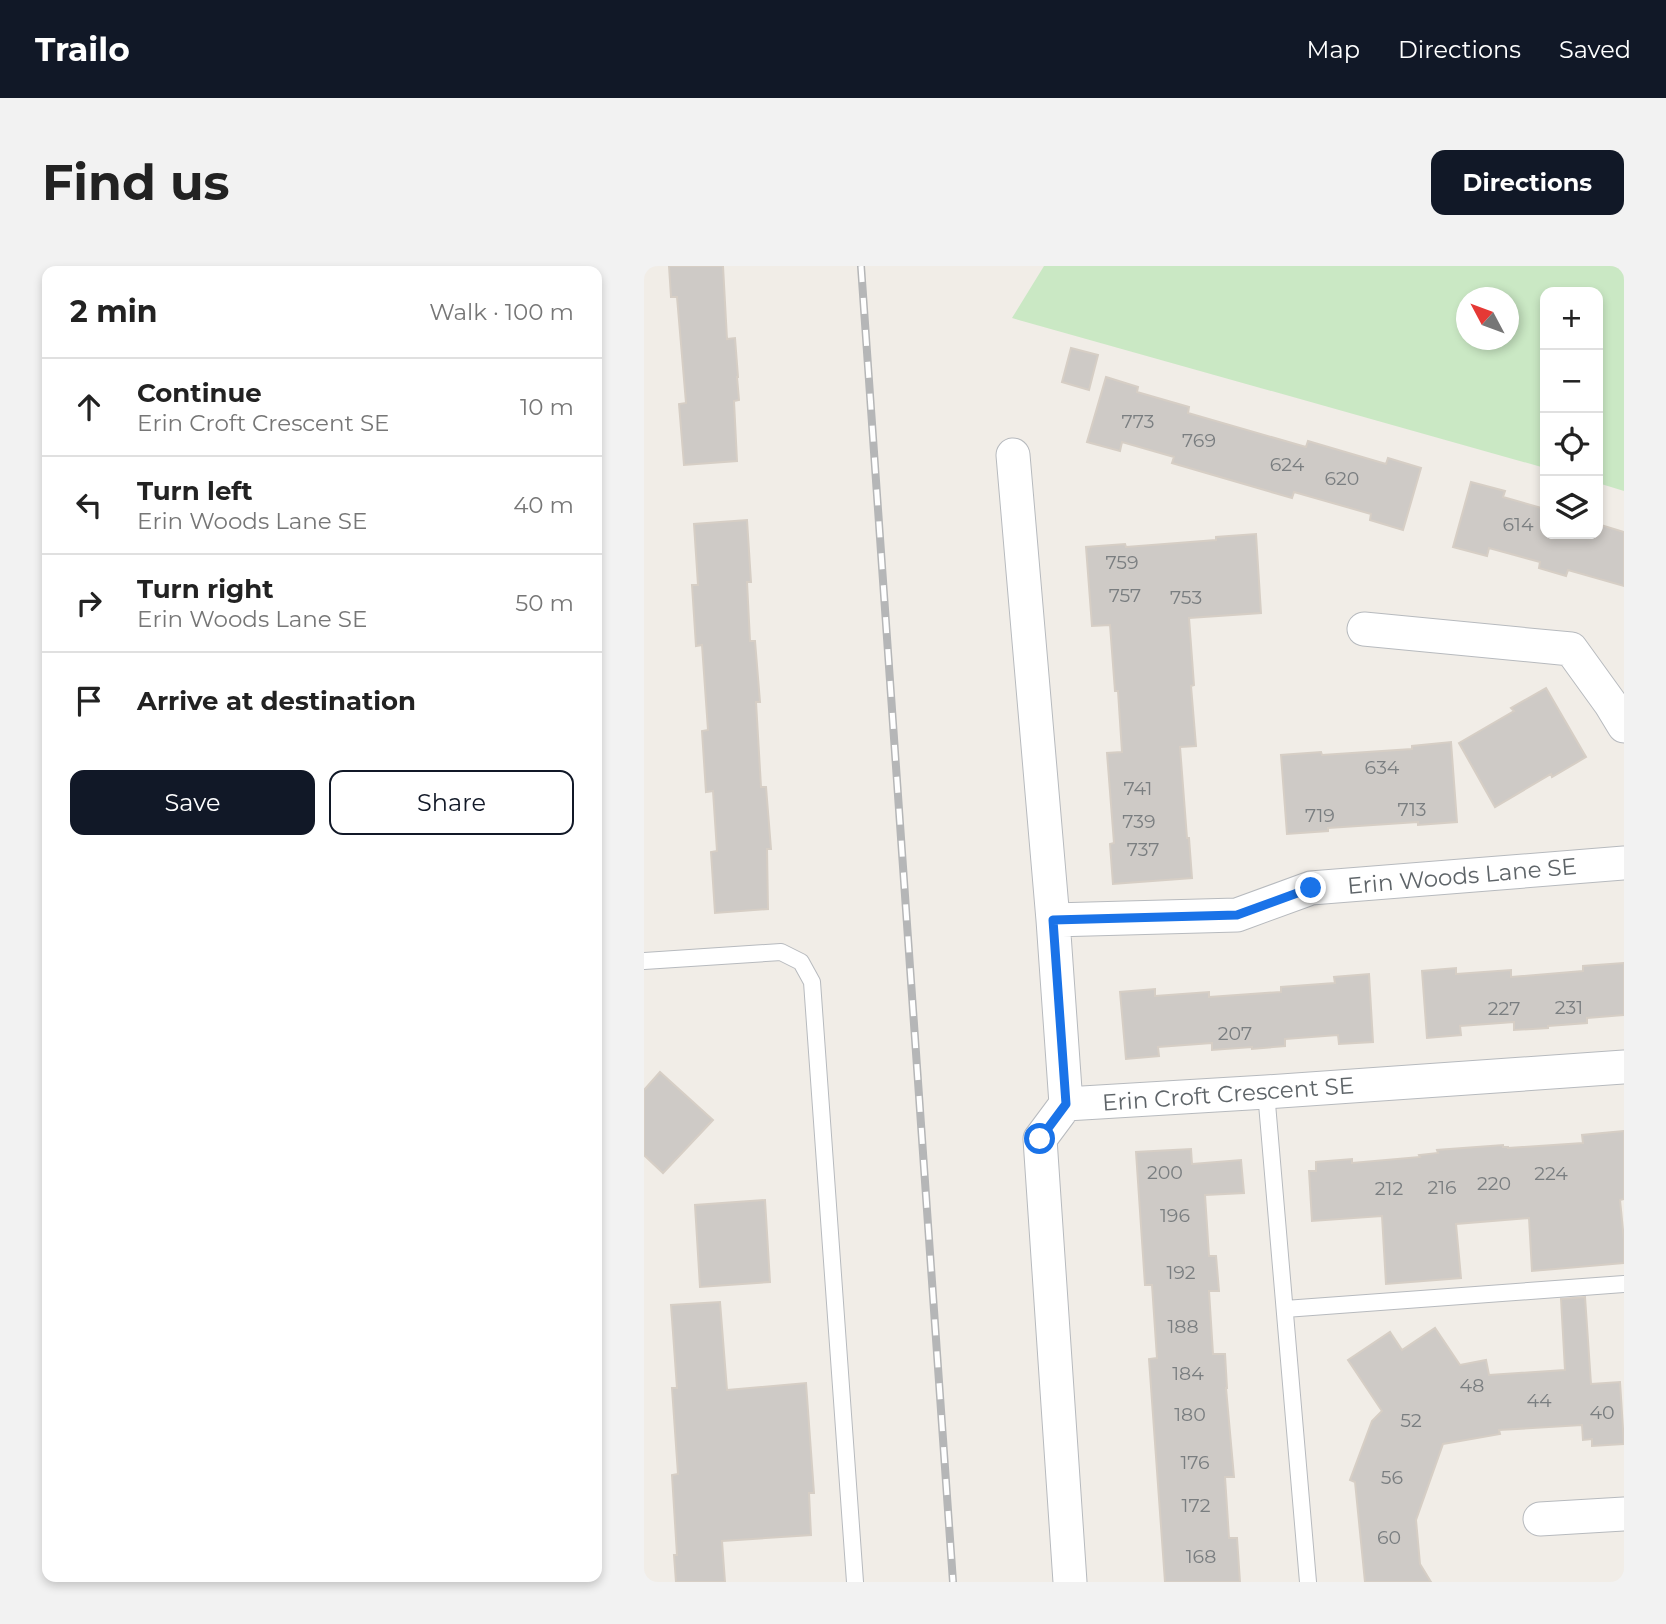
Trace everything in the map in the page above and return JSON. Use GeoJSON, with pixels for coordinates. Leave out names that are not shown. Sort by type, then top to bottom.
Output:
{"type":"FeatureCollection","features":[{"type":"Feature","properties":{"kind":"street"},"geometry":{"type":"LineString","coordinates":[[1013,455],[1066,1104],[1040,1139],[1070,1582]]}},
{"type":"Feature","properties":{"kind":"street"},"geometry":{"type":"LineString","coordinates":[[1364,629],[1571,649],[1619,708]]}},
{"type":"Feature","properties":{"kind":"street","name":"Erin Woods Lane SE"},"geometry":{"type":"LineString","coordinates":[[1053,920],[1237,915],[1311,888],[1624,863]]}},
{"type":"Feature","properties":{"kind":"street","name":"Erin Croft Crescent SE"},"geometry":{"type":"LineString","coordinates":[[1066,1104],[1624,1067]]}},
{"type":"Feature","properties":{"kind":"street"},"geometry":{"type":"LineString","coordinates":[[1540,1519],[1624,1514]]}},
{"type":"Feature","properties":{"kind":"lane"},"geometry":{"type":"LineString","coordinates":[[644,961],[781,952],[801,962],[812,982],[855,1582]]}},
{"type":"Feature","properties":{"kind":"lane"},"geometry":{"type":"LineString","coordinates":[[1266,1092],[1308,1582]]}},
{"type":"Feature","properties":{"kind":"lane"},"geometry":{"type":"LineString","coordinates":[[1286,1309],[1624,1284]]}},
{"type":"Feature","properties":{"kind":"green space"},"geometry":{"type":"Polygon","coordinates":[[[1044,266],[1624,266],[1624,491],[1603,485],[1603,287],[1540,287],[1540,467],[1012,318],[1044,266]]]}},
{"type":"Feature","properties":{"kind":"building"},"geometry":{"type":"Polygon","coordinates":[[[669,266],[723,266],[727,339],[735,338],[738,377],[739,400],[734,401],[737,461],[684,465],[679,404],[686,403],[677,297],[671,297],[669,266]]]}},
{"type":"Feature","properties":{"kind":"building"},"geometry":{"type":"Polygon","coordinates":[[[1071,348],[1098,355],[1089,390],[1062,382],[1071,348]]]}},
{"type":"Feature","properties":{"kind":"building"},"geometry":{"type":"Polygon","coordinates":[[[1106,377],[1138,387],[1137,392],[1189,407],[1188,413],[1306,447],[1308,441],[1386,464],[1388,458],[1421,468],[1403,530],[1370,520],[1371,514],[1294,492],[1292,498],[1172,463],[1174,457],[1122,442],[1120,451],[1087,442],[1106,377]]]}},
{"type":"Feature","properties":{"kind":"building"},"geometry":{"type":"Polygon","coordinates":[[[1471,482],[1505,491],[1503,497],[1540,508],[1540,539],[1603,539],[1603,526],[1624,532],[1624,586],[1568,570],[1566,576],[1539,568],[1540,562],[1489,548],[1487,556],[1453,547],[1471,482]]]}},
{"type":"Feature","properties":{"kind":"building"},"geometry":{"type":"Polygon","coordinates":[[[747,520],[751,582],[747,582],[750,641],[755,641],[760,702],[756,702],[761,787],[766,787],[771,849],[767,849],[768,909],[715,913],[711,852],[717,851],[713,791],[706,792],[702,731],[708,730],[702,645],[696,646],[692,585],[698,585],[694,524],[747,520]]]}},
{"type":"Feature","properties":{"kind":"building"},"geometry":{"type":"Polygon","coordinates":[[[1256,534],[1261,613],[1189,618],[1196,746],[1180,747],[1192,878],[1113,884],[1110,844],[1114,843],[1107,753],[1122,752],[1118,691],[1115,691],[1110,625],[1092,626],[1086,547],[1125,544],[1126,547],[1256,534]]]}},
{"type":"Feature","properties":{"kind":"building"},"geometry":{"type":"Polygon","coordinates":[[[1546,688],[1586,757],[1495,807],[1459,743],[1514,711],[1511,708],[1546,688]]]}},
{"type":"Feature","properties":{"kind":"building"},"geometry":{"type":"Polygon","coordinates":[[[1451,742],[1457,822],[1328,828],[1328,831],[1287,834],[1281,755],[1412,749],[1412,746],[1451,742]]]}},
{"type":"Feature","properties":{"kind":"building"},"geometry":{"type":"Polygon","coordinates":[[[1624,963],[1624,1015],[1587,1018],[1587,1023],[1548,1028],[1514,1030],[1514,1022],[1460,1026],[1461,1035],[1427,1038],[1422,971],[1456,968],[1456,974],[1511,970],[1511,977],[1583,971],[1583,966],[1624,963]]]}},
{"type":"Feature","properties":{"kind":"building"},"geometry":{"type":"Polygon","coordinates":[[[1369,974],[1373,1042],[1339,1044],[1338,1035],[1285,1039],[1285,1046],[1252,1049],[1212,1050],[1212,1043],[1158,1047],[1159,1056],[1126,1059],[1120,992],[1155,989],[1155,996],[1209,992],[1209,997],[1281,992],[1281,987],[1335,983],[1334,977],[1369,974]]]}},
{"type":"Feature","properties":{"kind":"building"},"geometry":{"type":"Polygon","coordinates":[[[660,1072],[713,1120],[663,1173],[644,1155],[644,1090],[660,1072]]]}},
{"type":"Feature","properties":{"kind":"building"},"geometry":{"type":"Polygon","coordinates":[[[1624,1131],[1624,1199],[1620,1200],[1624,1263],[1532,1271],[1529,1218],[1456,1224],[1461,1278],[1386,1284],[1382,1216],[1312,1221],[1309,1171],[1316,1171],[1316,1162],[1352,1159],[1352,1163],[1420,1157],[1419,1155],[1438,1153],[1437,1150],[1503,1145],[1508,1148],[1583,1143],[1582,1135],[1624,1131]]]}},
{"type":"Feature","properties":{"kind":"building"},"geometry":{"type":"Polygon","coordinates":[[[1191,1149],[1192,1164],[1241,1160],[1244,1193],[1205,1195],[1209,1256],[1216,1256],[1219,1291],[1209,1291],[1213,1354],[1225,1354],[1234,1477],[1225,1477],[1229,1538],[1237,1538],[1240,1582],[1165,1582],[1149,1359],[1157,1358],[1152,1285],[1145,1285],[1136,1152],[1191,1149]]]}},
{"type":"Feature","properties":{"kind":"building"},"geometry":{"type":"Polygon","coordinates":[[[765,1200],[770,1282],[700,1287],[695,1205],[765,1200]]]}},
{"type":"Feature","properties":{"kind":"building"},"geometry":{"type":"Polygon","coordinates":[[[1585,1297],[1591,1384],[1620,1382],[1624,1444],[1592,1446],[1592,1439],[1583,1440],[1582,1425],[1499,1430],[1500,1434],[1443,1444],[1416,1520],[1420,1564],[1431,1582],[1365,1582],[1355,1482],[1350,1480],[1372,1421],[1382,1411],[1348,1360],[1390,1332],[1402,1350],[1435,1328],[1460,1365],[1486,1360],[1489,1375],[1565,1370],[1561,1299],[1585,1297]]]}},
{"type":"Feature","properties":{"kind":"building"},"geometry":{"type":"Polygon","coordinates":[[[720,1302],[727,1390],[806,1383],[814,1493],[809,1493],[811,1535],[722,1541],[725,1582],[676,1582],[672,1475],[678,1474],[672,1388],[677,1388],[671,1305],[720,1302]]]}},
{"type":"Feature","properties":{"kind":"railway"},"geometry":{"type":"LineString","coordinates":[[861,266],[953,1582]]}},
{"type":"Feature","properties":{"kind":"route"},"geometry":{"type":"LineString","coordinates":[[1040,1139],[1066,1104],[1053,920],[1237,915],[1311,888]]}}]}
